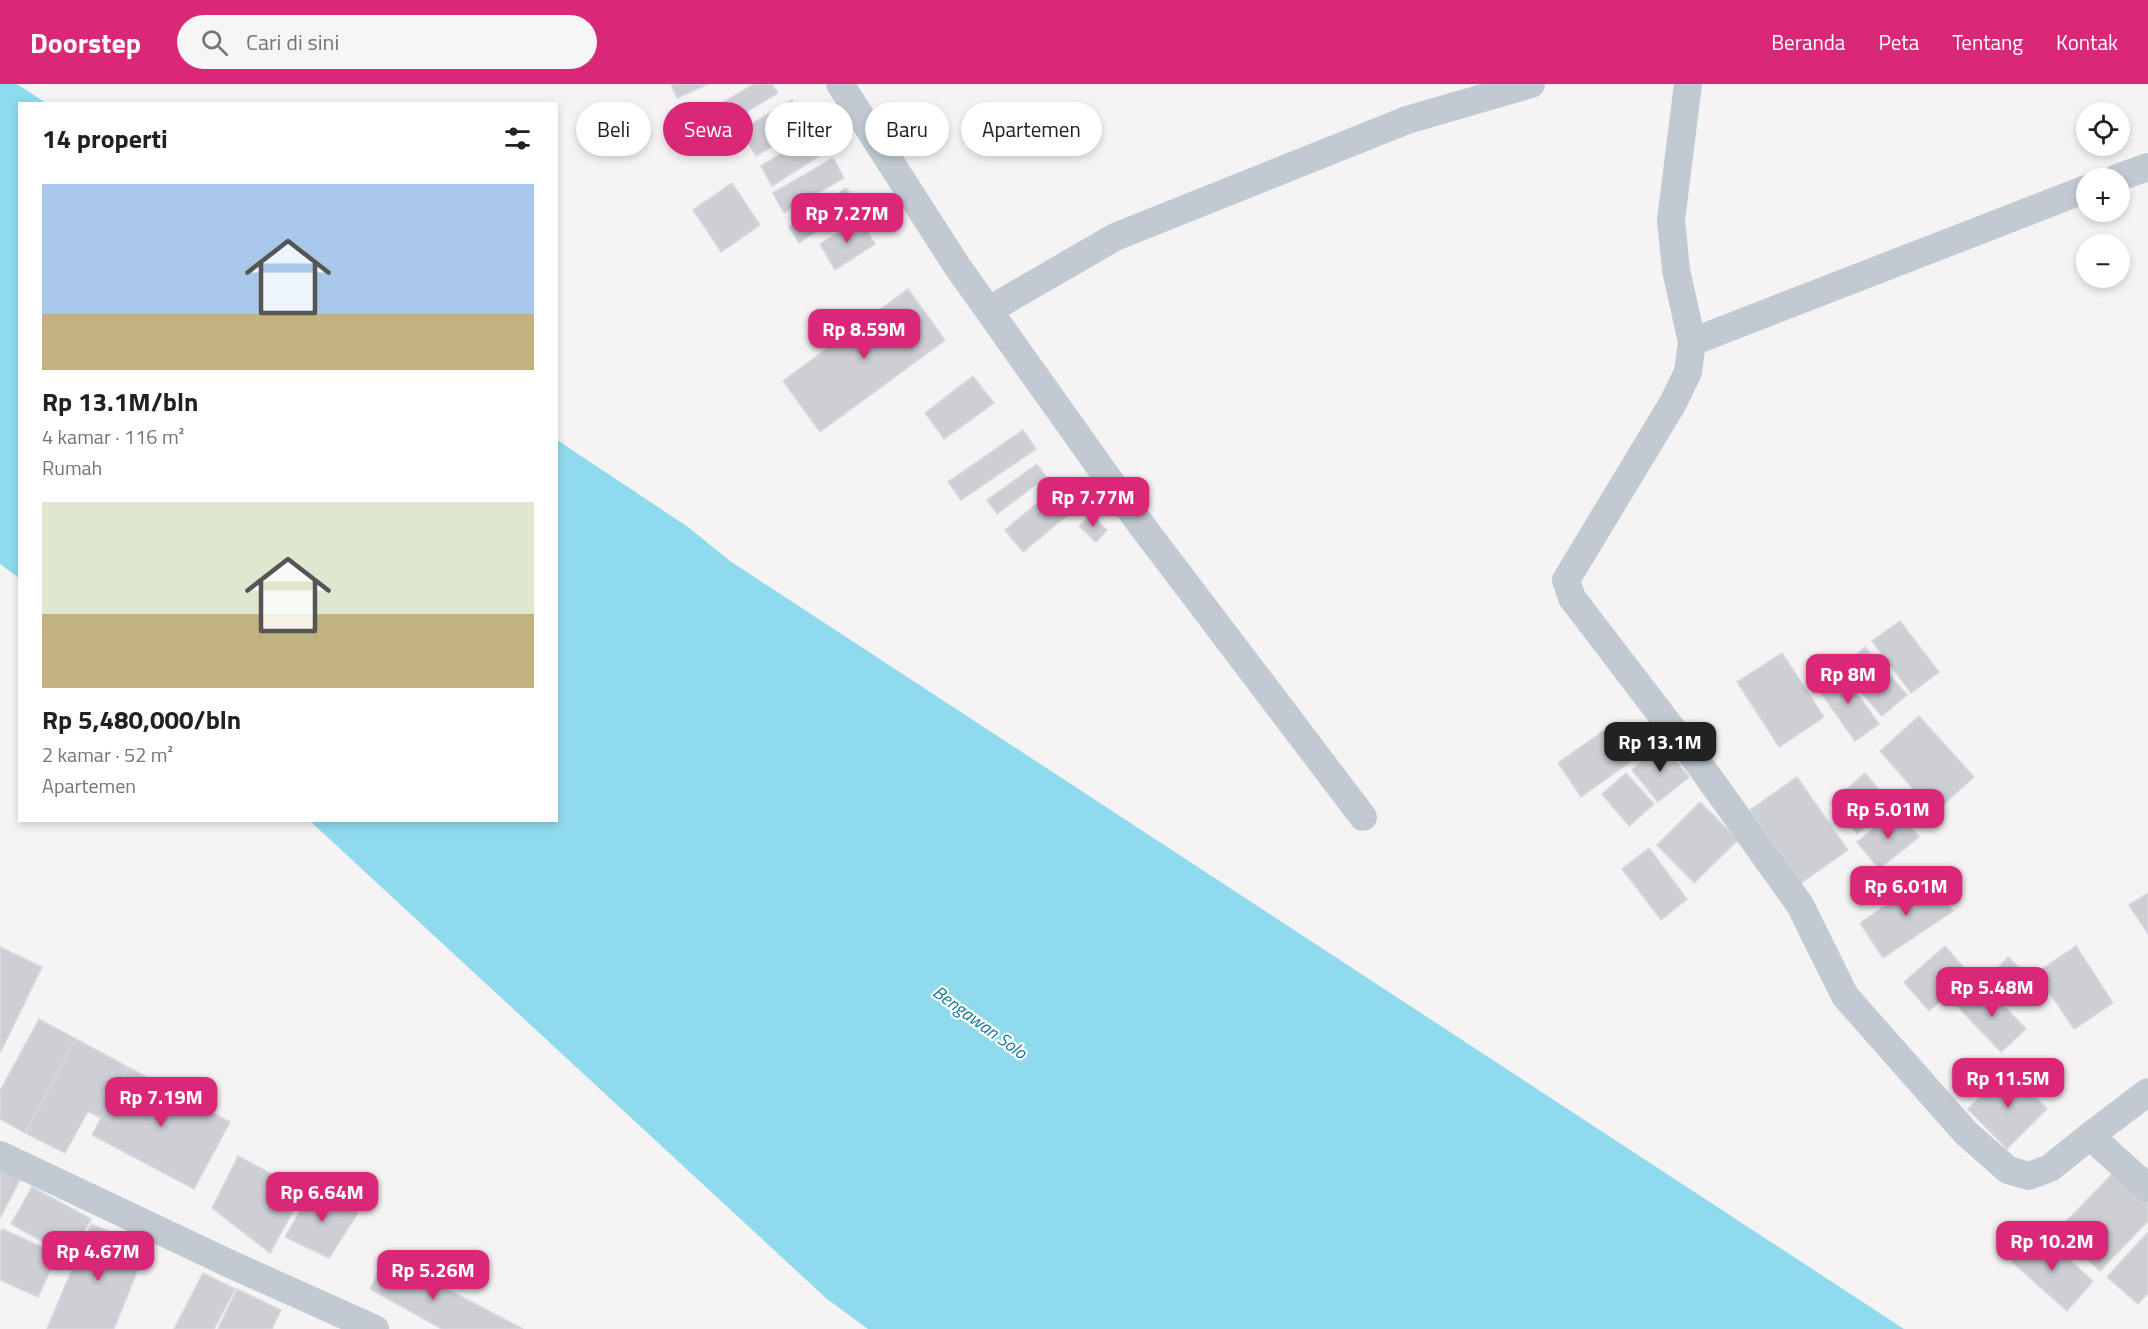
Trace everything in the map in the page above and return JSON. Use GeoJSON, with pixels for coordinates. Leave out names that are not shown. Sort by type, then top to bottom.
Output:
{"type":"FeatureCollection","features":[{"type":"Feature","properties":{"kind":"street"},"geometry":{"type":"LineString","coordinates":[[840,84],[988,310],[1139,522],[1363,817]]}},
{"type":"Feature","properties":{"kind":"street"},"geometry":{"type":"LineString","coordinates":[[988,310],[1115,237],[1407,120],[1531,84]]}},
{"type":"Feature","properties":{"kind":"street"},"geometry":{"type":"LineString","coordinates":[[1688,84],[1671,220],[1676,270],[1692,342],[1688,372],[1673,403],[1566,580],[1572,598],[1702,768],[1800,905],[1845,996],[1966,1133],[2008,1170],[2029,1176],[2050,1168],[2148,1092]]}},
{"type":"Feature","properties":{"kind":"street"},"geometry":{"type":"LineString","coordinates":[[2130,173],[2148,167]]}},
{"type":"Feature","properties":{"kind":"street"},"geometry":{"type":"LineString","coordinates":[[1692,342],[2076,193]]}},
{"type":"Feature","properties":{"kind":"street"},"geometry":{"type":"LineString","coordinates":[[2090,1136],[2148,1188]]}},
{"type":"Feature","properties":{"kind":"street"},"geometry":{"type":"LineString","coordinates":[[0,1155],[228,1263],[375,1329]]}},
{"type":"Feature","properties":{"kind":"water"},"geometry":{"type":"Polygon","coordinates":[[[0,84],[17,84],[44,102],[18,102],[18,577],[0,564],[0,84]]]}},
{"type":"Feature","properties":{"kind":"water","name":"Bengawan Solo"},"geometry":{"type":"Polygon","coordinates":[[[558,441],[688,527],[730,561],[1904,1329],[868,1329],[827,1299],[311,822],[558,822],[558,441]]]}},
{"type":"Feature","properties":{"kind":"building"},"geometry":{"type":"Polygon","coordinates":[[[671,84],[708,84],[677,98],[671,84]]]}},
{"type":"Feature","properties":{"kind":"building"},"geometry":{"type":"Polygon","coordinates":[[[754,84],[772,84],[778,93],[753,108],[753,102],[724,102],[754,84]]]}},
{"type":"Feature","properties":{"kind":"building"},"geometry":{"type":"Polygon","coordinates":[[[765,116],[765,151],[756,156],[753,151],[753,123],[765,116]]]}},
{"type":"Feature","properties":{"kind":"building"},"geometry":{"type":"Polygon","coordinates":[[[777,156],[820,156],[772,186],[761,166],[777,156]]]}},
{"type":"Feature","properties":{"kind":"building"},"geometry":{"type":"Polygon","coordinates":[[[833,158],[844,178],[784,213],[773,193],[833,158]]]}},
{"type":"Feature","properties":{"kind":"building"},"geometry":{"type":"Polygon","coordinates":[[[732,183],[760,225],[721,252],[693,210],[732,183]]]}},
{"type":"Feature","properties":{"kind":"building"},"geometry":{"type":"Polygon","coordinates":[[[846,188],[857,204],[799,243],[789,227],[846,188]]]}},
{"type":"Feature","properties":{"kind":"building"},"geometry":{"type":"Polygon","coordinates":[[[859,219],[875,244],[835,270],[820,244],[859,219]]]}},
{"type":"Feature","properties":{"kind":"building"},"geometry":{"type":"Polygon","coordinates":[[[908,289],[945,340],[820,432],[783,381],[908,289]]]}},
{"type":"Feature","properties":{"kind":"building"},"geometry":{"type":"Polygon","coordinates":[[[973,376],[994,403],[944,439],[925,413],[973,376]]]}},
{"type":"Feature","properties":{"kind":"building"},"geometry":{"type":"Polygon","coordinates":[[[1023,430],[1036,449],[961,500],[948,482],[1023,430]]]}},
{"type":"Feature","properties":{"kind":"building"},"geometry":{"type":"Polygon","coordinates":[[[1037,464],[1046,477],[997,514],[987,500],[1037,464]]]}},
{"type":"Feature","properties":{"kind":"building"},"geometry":{"type":"Polygon","coordinates":[[[1062,482],[1081,504],[1023,552],[1005,530],[1062,482]]]}},
{"type":"Feature","properties":{"kind":"building"},"geometry":{"type":"Polygon","coordinates":[[[1091,515],[1107,530],[1096,542],[1079,526],[1091,515]]]}},
{"type":"Feature","properties":{"kind":"building"},"geometry":{"type":"Polygon","coordinates":[[[1900,621],[1939,672],[1911,693],[1872,641],[1900,621]]]}},
{"type":"Feature","properties":{"kind":"building"},"geometry":{"type":"Polygon","coordinates":[[[1865,647],[1907,695],[1882,716],[1840,669],[1865,647]]]}},
{"type":"Feature","properties":{"kind":"building"},"geometry":{"type":"Polygon","coordinates":[[[1782,653],[1824,717],[1779,747],[1737,682],[1782,653]]]}},
{"type":"Feature","properties":{"kind":"building"},"geometry":{"type":"Polygon","coordinates":[[[1840,669],[1879,724],[1855,741],[1816,686],[1840,669]]]}},
{"type":"Feature","properties":{"kind":"building"},"geometry":{"type":"Polygon","coordinates":[[[1919,716],[1974,777],[1934,813],[1880,751],[1919,716]]]}},
{"type":"Feature","properties":{"kind":"building"},"geometry":{"type":"Polygon","coordinates":[[[1613,724],[1637,757],[1581,797],[1558,763],[1613,724]]]}},
{"type":"Feature","properties":{"kind":"building"},"geometry":{"type":"Polygon","coordinates":[[[1662,744],[1689,777],[1658,802],[1632,770],[1662,744]]]}},
{"type":"Feature","properties":{"kind":"building"},"geometry":{"type":"Polygon","coordinates":[[[1626,773],[1654,804],[1629,826],[1602,794],[1626,773]]]}},
{"type":"Feature","properties":{"kind":"building"},"geometry":{"type":"Polygon","coordinates":[[[1865,773],[1892,805],[1857,834],[1831,803],[1865,773]]]}},
{"type":"Feature","properties":{"kind":"building"},"geometry":{"type":"Polygon","coordinates":[[[1797,777],[1848,850],[1801,883],[1750,810],[1797,777]]]}},
{"type":"Feature","properties":{"kind":"building"},"geometry":{"type":"Polygon","coordinates":[[[1700,802],[1738,840],[1694,883],[1657,845],[1700,802]]]}},
{"type":"Feature","properties":{"kind":"building"},"geometry":{"type":"Polygon","coordinates":[[[1897,810],[1919,837],[1879,869],[1857,842],[1897,810]]]}},
{"type":"Feature","properties":{"kind":"building"},"geometry":{"type":"Polygon","coordinates":[[[1649,848],[1687,899],[1661,920],[1622,869],[1649,848]]]}},
{"type":"Feature","properties":{"kind":"building"},"geometry":{"type":"Polygon","coordinates":[[[1929,876],[1953,911],[1883,958],[1860,923],[1929,876]]]}},
{"type":"Feature","properties":{"kind":"building"},"geometry":{"type":"Polygon","coordinates":[[[2148,893],[2148,934],[2129,905],[2148,893]]]}},
{"type":"Feature","properties":{"kind":"building"},"geometry":{"type":"Polygon","coordinates":[[[1945,946],[1970,975],[1929,1011],[1904,982],[1945,946]]]}},
{"type":"Feature","properties":{"kind":"building"},"geometry":{"type":"Polygon","coordinates":[[[2076,946],[2113,1003],[2074,1029],[2036,973],[2076,946]]]}},
{"type":"Feature","properties":{"kind":"building"},"geometry":{"type":"Polygon","coordinates":[[[0,947],[42,967],[1,1051],[0,1051],[0,947]]]}},
{"type":"Feature","properties":{"kind":"building"},"geometry":{"type":"Polygon","coordinates":[[[2008,957],[2031,979],[2008,1003],[1986,980],[2008,957]]]}},
{"type":"Feature","properties":{"kind":"building"},"geometry":{"type":"Polygon","coordinates":[[[1982,983],[2026,1029],[2001,1052],[1958,1007],[1982,983]]]}},
{"type":"Feature","properties":{"kind":"building"},"geometry":{"type":"Polygon","coordinates":[[[39,1019],[76,1039],[25,1133],[0,1119],[0,1091],[39,1019]]]}},
{"type":"Feature","properties":{"kind":"building"},"geometry":{"type":"Polygon","coordinates":[[[76,1039],[128,1067],[101,1118],[88,1111],[65,1153],[25,1133],[76,1039]]]}},
{"type":"Feature","properties":{"kind":"building"},"geometry":{"type":"Polygon","coordinates":[[[128,1067],[230,1122],[194,1189],[92,1135],[128,1067]]]}},
{"type":"Feature","properties":{"kind":"building"},"geometry":{"type":"Polygon","coordinates":[[[2008,1069],[2047,1109],[2007,1149],[1968,1109],[2008,1069]]]}},
{"type":"Feature","properties":{"kind":"building"},"geometry":{"type":"Polygon","coordinates":[[[238,1156],[304,1191],[270,1253],[212,1208],[238,1156]]]}},
{"type":"Feature","properties":{"kind":"building"},"geometry":{"type":"Polygon","coordinates":[[[0,1167],[21,1178],[0,1218],[0,1167]]]}},
{"type":"Feature","properties":{"kind":"building"},"geometry":{"type":"Polygon","coordinates":[[[2117,1169],[2148,1198],[2148,1221],[2100,1271],[2057,1231],[2117,1169]]]}},
{"type":"Feature","properties":{"kind":"building"},"geometry":{"type":"Polygon","coordinates":[[[316,1184],[358,1213],[329,1258],[285,1237],[316,1184]]]}},
{"type":"Feature","properties":{"kind":"building"},"geometry":{"type":"Polygon","coordinates":[[[32,1187],[91,1219],[70,1257],[11,1224],[32,1187]]]}},
{"type":"Feature","properties":{"kind":"building"},"geometry":{"type":"Polygon","coordinates":[[[91,1224],[147,1247],[114,1329],[47,1329],[91,1224]]]}},
{"type":"Feature","properties":{"kind":"building"},"geometry":{"type":"Polygon","coordinates":[[[2,1229],[58,1254],[38,1297],[0,1280],[0,1234],[2,1229]]]}},
{"type":"Feature","properties":{"kind":"building"},"geometry":{"type":"Polygon","coordinates":[[[2038,1232],[2093,1281],[2067,1311],[2012,1262],[2038,1232]]]}},
{"type":"Feature","properties":{"kind":"building"},"geometry":{"type":"Polygon","coordinates":[[[2148,1232],[2148,1293],[2138,1304],[2107,1277],[2148,1232]]]}},
{"type":"Feature","properties":{"kind":"building"},"geometry":{"type":"Polygon","coordinates":[[[386,1257],[523,1329],[442,1329],[370,1289],[386,1257]]]}},
{"type":"Feature","properties":{"kind":"building"},"geometry":{"type":"Polygon","coordinates":[[[203,1273],[235,1289],[214,1329],[174,1329],[203,1273]]]}},
{"type":"Feature","properties":{"kind":"building"},"geometry":{"type":"Polygon","coordinates":[[[237,1289],[281,1310],[272,1329],[218,1329],[237,1289]]]}}]}
